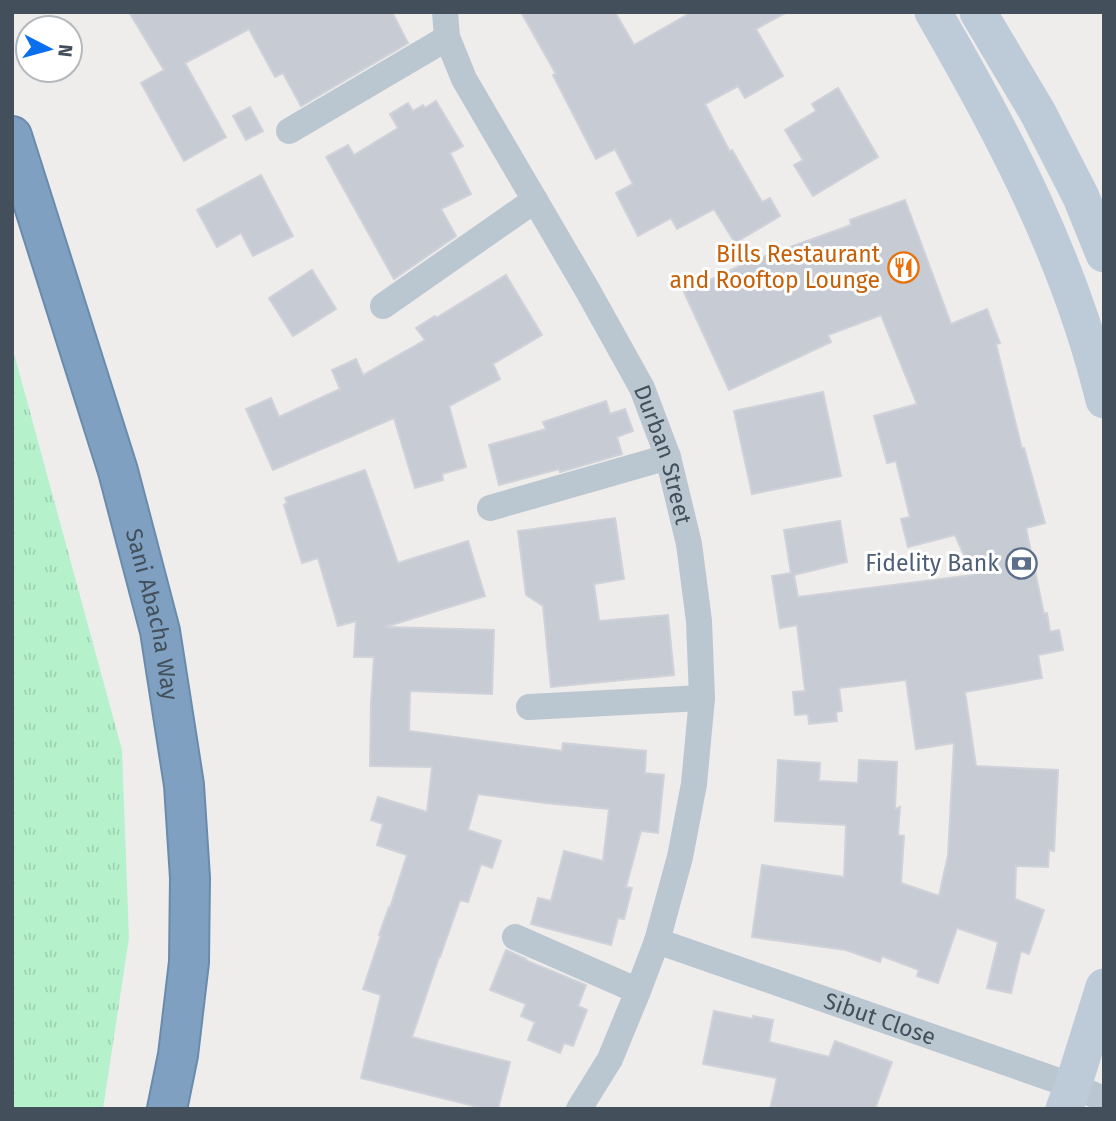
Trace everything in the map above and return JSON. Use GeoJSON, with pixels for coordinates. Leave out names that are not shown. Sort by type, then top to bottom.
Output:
{"type":"FeatureCollection","features":[{"type":"Feature","properties":{"kind":"highway","name":"Sani Abacha Way"},"geometry":{"type":"LineString","coordinates":[[12,136],[118,471],[162,644],[184,785],[190,877],[189,962],[178,1055],[167,1109]]}},
{"type":"Feature","properties":{"kind":"main road"},"geometry":{"type":"LineString","coordinates":[[933,12],[998,127],[1041,216],[1070,286],[1104,400]]}},
{"type":"Feature","properties":{"kind":"main road"},"geometry":{"type":"LineString","coordinates":[[978,12],[1038,113],[1081,197],[1104,254]]}},
{"type":"Feature","properties":{"kind":"main road"},"geometry":{"type":"LineString","coordinates":[[1080,1098],[1104,987]]}},
{"type":"Feature","properties":{"kind":"street"},"geometry":{"type":"LineString","coordinates":[[289,131],[446,25]]}},
{"type":"Feature","properties":{"kind":"street","name":"Durban Street"},"geometry":{"type":"LineString","coordinates":[[446,25],[464,79],[642,387],[668,457],[689,544],[698,621],[702,698],[694,784],[680,857],[657,941],[638,991],[610,1059],[579,1109]]}},
{"type":"Feature","properties":{"kind":"street"},"geometry":{"type":"LineString","coordinates":[[383,306],[535,200]]}},
{"type":"Feature","properties":{"kind":"street"},"geometry":{"type":"LineString","coordinates":[[490,508],[668,457]]}},
{"type":"Feature","properties":{"kind":"street"},"geometry":{"type":"LineString","coordinates":[[529,708],[702,698]]}},
{"type":"Feature","properties":{"kind":"street"},"geometry":{"type":"LineString","coordinates":[[515,937],[638,991]]}},
{"type":"Feature","properties":{"kind":"street","name":"Sibut Close"},"geometry":{"type":"LineString","coordinates":[[657,941],[1080,1098]]}},
{"type":"Feature","properties":{"kind":"green space"},"geometry":{"type":"Polygon","coordinates":[[[12,346],[122,750],[129,938],[103,1109],[12,1109],[12,346]]]}},
{"type":"Feature","properties":{"kind":"building"},"geometry":{"type":"Polygon","coordinates":[[[129,12],[392,12],[408,43],[301,106],[283,73],[275,77],[249,29],[185,63],[226,137],[184,161],[141,83],[164,70],[129,12]]]}},
{"type":"Feature","properties":{"kind":"building"},"geometry":{"type":"Polygon","coordinates":[[[521,12],[615,12],[634,45],[692,12],[787,12],[756,29],[783,76],[745,98],[738,86],[705,104],[730,152],[732,150],[762,202],[770,198],[780,216],[735,243],[714,209],[677,229],[671,218],[638,236],[616,193],[633,184],[615,149],[596,159],[553,75],[556,74],[521,12]]]}},
{"type":"Feature","properties":{"kind":"building"},"geometry":{"type":"Polygon","coordinates":[[[838,88],[878,157],[813,196],[794,165],[803,160],[785,130],[816,111],[812,104],[838,88]]]}},
{"type":"Feature","properties":{"kind":"building"},"geometry":{"type":"Polygon","coordinates":[[[436,101],[463,146],[450,153],[471,194],[441,209],[456,236],[394,279],[326,157],[348,145],[354,155],[398,128],[390,114],[408,103],[413,111],[436,101]]]}},
{"type":"Feature","properties":{"kind":"building"},"geometry":{"type":"Polygon","coordinates":[[[250,107],[263,131],[246,140],[233,116],[250,107]]]}},
{"type":"Feature","properties":{"kind":"building"},"geometry":{"type":"Polygon","coordinates":[[[261,175],[293,236],[253,256],[241,233],[217,247],[197,210],[261,175]]]}},
{"type":"Feature","properties":{"kind":"building"},"geometry":{"type":"Polygon","coordinates":[[[905,200],[951,324],[987,309],[1000,343],[996,344],[1022,449],[1024,448],[1045,523],[1026,528],[1044,614],[1047,613],[1050,632],[1059,630],[1063,650],[1038,655],[1042,678],[965,692],[976,766],[1058,770],[1054,851],[1049,850],[1048,867],[1016,866],[1015,899],[1044,910],[1029,954],[1021,951],[1011,993],[987,988],[998,942],[957,928],[938,983],[917,976],[919,970],[882,956],[880,962],[846,950],[752,937],[762,865],[844,877],[846,825],[775,821],[778,760],[820,763],[819,781],[858,783],[859,760],[897,762],[895,809],[900,807],[898,835],[904,836],[901,883],[939,896],[948,855],[954,743],[916,749],[906,680],[839,688],[842,711],[836,712],[837,721],[809,724],[808,714],[795,715],[793,692],[805,691],[797,625],[780,628],[772,576],[791,573],[784,530],[840,521],[847,562],[794,575],[798,597],[973,575],[955,535],[908,547],[901,519],[910,517],[896,461],[887,463],[874,416],[917,404],[881,315],[828,335],[831,342],[729,390],[684,292],[746,263],[851,225],[850,220],[905,200]]]}},
{"type":"Feature","properties":{"kind":"building"},"geometry":{"type":"Polygon","coordinates":[[[312,270],[336,309],[293,336],[269,298],[312,270]]]}},
{"type":"Feature","properties":{"kind":"building"},"geometry":{"type":"Polygon","coordinates":[[[506,275],[542,335],[493,364],[500,379],[449,406],[466,467],[442,474],[443,480],[415,488],[394,418],[273,470],[246,409],[271,398],[279,417],[340,389],[332,370],[356,359],[363,375],[425,340],[416,328],[506,275]]]}},
{"type":"Feature","properties":{"kind":"building"},"geometry":{"type":"Polygon","coordinates":[[[823,392],[841,476],[752,494],[734,411],[823,392]]]}},
{"type":"Feature","properties":{"kind":"building"},"geometry":{"type":"Polygon","coordinates":[[[606,401],[610,414],[625,409],[633,431],[617,437],[622,454],[560,472],[559,469],[499,485],[489,445],[546,429],[543,422],[606,401]]]}},
{"type":"Feature","properties":{"kind":"building"},"geometry":{"type":"Polygon","coordinates":[[[365,470],[398,563],[468,541],[485,596],[385,627],[494,630],[492,694],[410,691],[409,731],[562,751],[563,743],[646,751],[645,773],[664,775],[658,833],[641,831],[626,887],[632,888],[624,919],[618,918],[611,945],[531,924],[538,898],[551,901],[564,851],[603,861],[609,809],[478,794],[468,830],[501,841],[492,868],[481,864],[468,902],[460,900],[412,1037],[510,1062],[498,1109],[486,1109],[361,1078],[381,995],[363,989],[407,855],[377,845],[383,824],[371,820],[378,797],[427,812],[432,767],[370,766],[374,657],[354,657],[356,621],[338,626],[318,558],[302,563],[284,505],[287,503],[285,498],[365,470]]]}},
{"type":"Feature","properties":{"kind":"building"},"geometry":{"type":"Polygon","coordinates":[[[615,518],[624,579],[594,584],[599,621],[668,615],[674,675],[551,687],[543,606],[526,595],[518,531],[615,518]]]}},
{"type":"Feature","properties":{"kind":"building"},"geometry":{"type":"Polygon","coordinates":[[[506,950],[586,985],[578,1006],[587,1010],[573,1046],[564,1043],[560,1053],[528,1040],[535,1022],[521,1016],[526,1004],[490,990],[506,950]]]}},
{"type":"Feature","properties":{"kind":"building"},"geometry":{"type":"Polygon","coordinates":[[[714,1011],[773,1020],[769,1042],[829,1057],[835,1041],[892,1062],[875,1109],[770,1109],[777,1078],[703,1064],[714,1011]]]}},
{"type":"Feature","properties":{"kind":"place","name":"Bills Restaurant and Rooftop Lounge"},"geometry":{"type":"Point","coordinates":[903,267]}},
{"type":"Feature","properties":{"kind":"place","name":"Fidelity Bank"},"geometry":{"type":"Point","coordinates":[1022,563]}}]}
